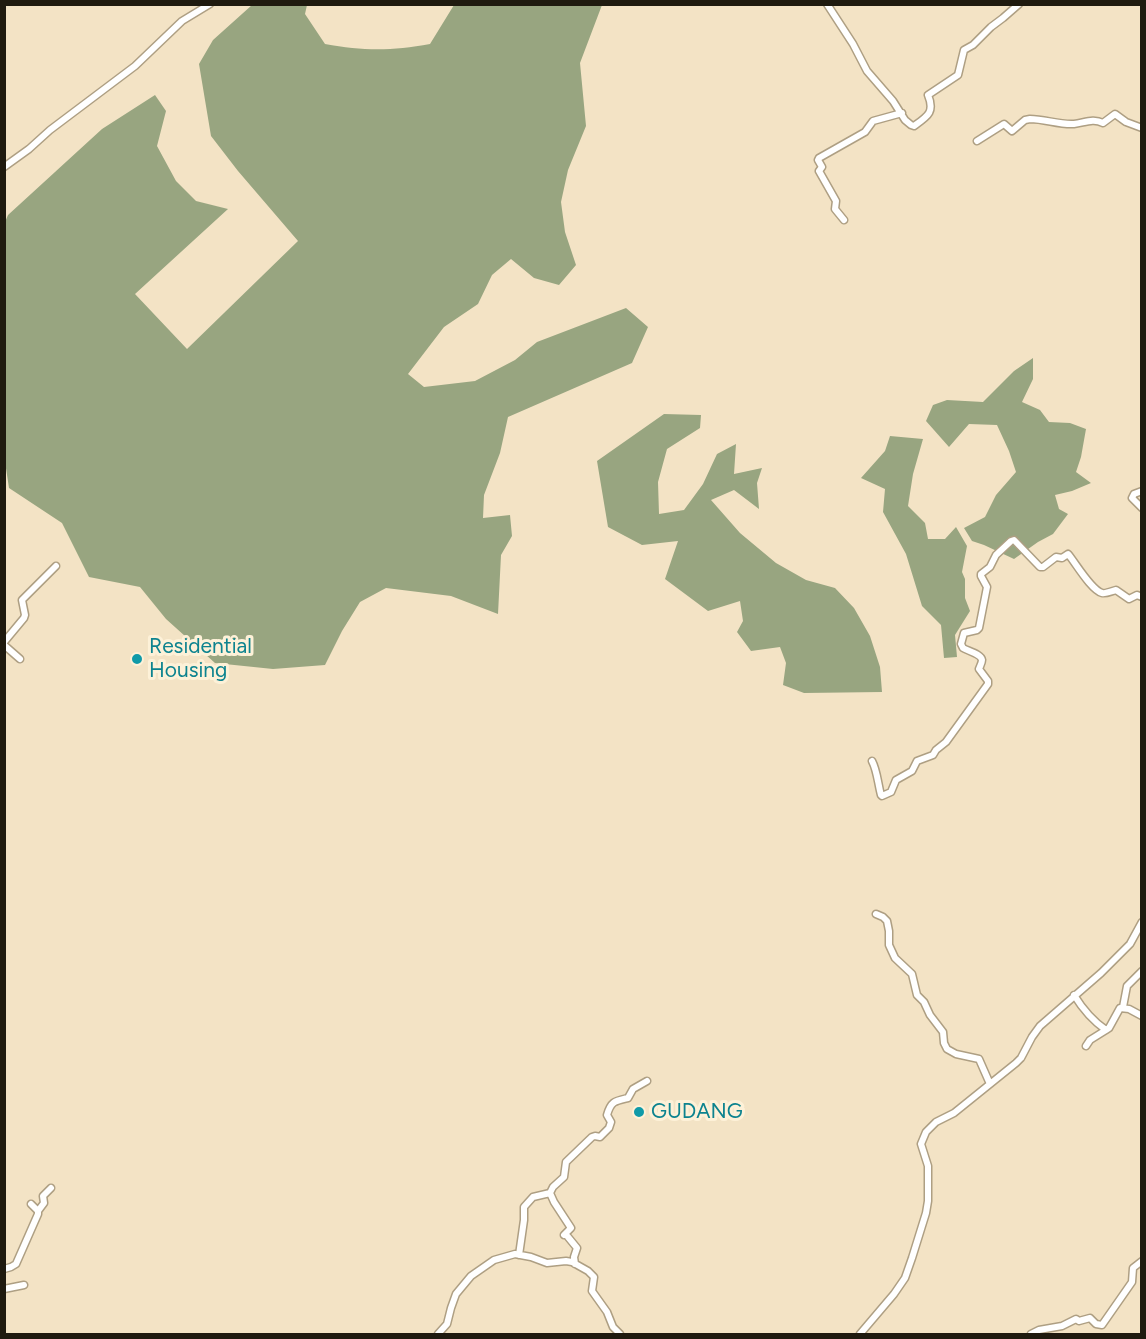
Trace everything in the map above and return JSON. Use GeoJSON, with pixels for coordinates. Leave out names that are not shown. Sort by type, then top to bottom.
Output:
{"type":"FeatureCollection","features":[{"type":"Feature","properties":{"kind":"street"},"geometry":{"type":"LineString","coordinates":[[4,167],[135,66],[182,21],[210,4]]}},
{"type":"Feature","properties":{"kind":"street"},"geometry":{"type":"LineString","coordinates":[[827,4],[853,44],[867,71],[907,122],[914,126],[929,115],[932,109],[928,95],[958,75],[964,50],[973,45],[1018,4]]}},
{"type":"Feature","properties":{"kind":"street"},"geometry":{"type":"LineString","coordinates":[[844,220],[835,208],[836,201],[819,171],[822,167],[819,158],[865,132],[873,121],[902,113]]}},
{"type":"Feature","properties":{"kind":"street"},"geometry":{"type":"LineString","coordinates":[[977,141],[1004,124],[1012,131],[1025,120],[1030,119],[1063,124],[1078,124],[1095,120],[1103,123],[1115,114],[1126,122],[1142,128]]}},
{"type":"Feature","properties":{"kind":"street"},"geometry":{"type":"LineString","coordinates":[[1142,491],[1134,494],[1132,498],[1142,508]]}},
{"type":"Feature","properties":{"kind":"street"},"geometry":{"type":"LineString","coordinates":[[872,760],[882,796],[891,792],[896,780],[912,771],[917,761],[933,755],[946,742],[988,684],[979,669],[981,658],[963,648],[961,644],[964,633],[979,628],[987,587],[981,574],[990,567],[996,555],[1011,541],[1014,540],[1040,567],[1056,557],[1062,558],[1068,554],[1098,591],[1104,593],[1116,590],[1129,599],[1137,595],[1142,597]]}},
{"type":"Feature","properties":{"kind":"street"},"geometry":{"type":"LineString","coordinates":[[20,659],[4,644],[25,617],[22,600],[56,566]]}},
{"type":"Feature","properties":{"kind":"street"},"geometry":{"type":"LineString","coordinates":[[876,914],[887,921],[890,945],[895,958],[912,974],[917,995],[943,1032],[947,1048],[956,1054],[979,1059],[990,1084]]}},
{"type":"Feature","properties":{"kind":"street"},"geometry":{"type":"LineString","coordinates":[[860,1335],[905,1278],[912,1258],[928,1201],[928,1166],[921,1144],[926,1132],[936,1122],[954,1113],[1021,1058],[1040,1026],[1101,973],[1130,944],[1142,922]]}},
{"type":"Feature","properties":{"kind":"street"},"geometry":{"type":"LineString","coordinates":[[1086,1046],[1097,1034],[1108,1028],[1120,1008],[1123,1007],[1127,986],[1142,971]]}},
{"type":"Feature","properties":{"kind":"street"},"geometry":{"type":"LineString","coordinates":[[1074,995],[1094,1020],[1106,1030]]}},
{"type":"Feature","properties":{"kind":"street"},"geometry":{"type":"LineString","coordinates":[[1123,1007],[1142,1016]]}},
{"type":"Feature","properties":{"kind":"street"},"geometry":{"type":"LineString","coordinates":[[550,1193],[564,1177],[566,1162],[592,1137],[600,1137],[609,1128],[611,1122],[607,1115],[610,1106],[616,1101],[629,1097],[633,1089],[647,1081]]}},
{"type":"Feature","properties":{"kind":"street"},"geometry":{"type":"LineString","coordinates":[[4,1269],[16,1264],[38,1211],[44,1203],[43,1196],[51,1188]]}},
{"type":"Feature","properties":{"kind":"street"},"geometry":{"type":"LineString","coordinates":[[550,1193],[571,1228],[566,1236],[577,1248],[574,1257],[575,1264]]}},
{"type":"Feature","properties":{"kind":"street"},"geometry":{"type":"LineString","coordinates":[[519,1255],[524,1207],[533,1197],[550,1193]]}},
{"type":"Feature","properties":{"kind":"street"},"geometry":{"type":"LineString","coordinates":[[31,1204],[38,1211]]}},
{"type":"Feature","properties":{"kind":"street"},"geometry":{"type":"LineString","coordinates":[[438,1335],[447,1324],[456,1294],[471,1276],[494,1260],[509,1255],[531,1257],[546,1263],[566,1261],[588,1271],[594,1277],[592,1291],[620,1335]]}},
{"type":"Feature","properties":{"kind":"street"},"geometry":{"type":"LineString","coordinates":[[1031,1335],[1039,1330],[1062,1326],[1076,1319],[1079,1321],[1090,1318],[1096,1324],[1102,1325],[1132,1282],[1133,1268],[1142,1261]]}},
{"type":"Feature","properties":{"kind":"street"},"geometry":{"type":"LineString","coordinates":[[4,1289],[24,1286]]}},
{"type":"Feature","properties":{"kind":"green space"},"geometry":{"type":"Polygon","coordinates":[[[252,5],[307,5],[305,14],[325,44],[378,49],[430,44],[454,5],[602,5],[580,63],[586,126],[568,170],[561,202],[565,232],[576,265],[559,285],[534,278],[511,259],[492,275],[478,304],[444,327],[408,374],[424,387],[475,381],[515,360],[537,342],[626,308],[648,327],[632,363],[508,417],[500,453],[484,495],[483,518],[510,515],[512,536],[501,555],[498,614],[451,596],[386,588],[360,602],[325,665],[273,669],[215,663],[166,619],[140,587],[89,577],[62,523],[9,488],[4,455],[5,222],[8,215],[102,129],[155,95],[166,111],[157,146],[176,181],[196,201],[228,209],[135,294],[187,349],[298,241],[211,136],[199,64],[213,40],[252,5]]]}},
{"type":"Feature","properties":{"kind":"green space"},"geometry":{"type":"Polygon","coordinates":[[[1033,358],[1033,379],[1022,402],[1040,410],[1049,422],[1070,423],[1086,429],[1076,472],[1091,483],[1055,495],[1059,509],[1068,514],[1053,534],[1014,559],[972,541],[964,528],[985,517],[996,495],[1016,472],[997,425],[969,424],[949,447],[926,421],[933,405],[947,400],[983,402],[1014,371],[1033,358]]]}},
{"type":"Feature","properties":{"kind":"green space"},"geometry":{"type":"Polygon","coordinates":[[[664,414],[701,415],[700,428],[667,449],[658,482],[659,514],[684,510],[703,484],[717,454],[736,444],[734,474],[762,468],[757,483],[759,509],[734,490],[711,500],[740,533],[776,563],[806,580],[835,588],[854,608],[870,636],[880,667],[882,692],[804,693],[783,685],[786,663],[780,647],[751,651],[737,632],[743,621],[740,601],[708,611],[665,579],[678,541],[642,545],[608,527],[597,461],[664,414]]]}},
{"type":"Feature","properties":{"kind":"green space"},"geometry":{"type":"Polygon","coordinates":[[[890,436],[923,439],[913,474],[908,506],[925,523],[928,539],[945,539],[956,527],[967,546],[962,572],[965,579],[965,598],[970,611],[955,635],[957,657],[944,658],[941,625],[922,606],[906,554],[883,512],[885,489],[861,478],[885,451],[890,436]]]}},
{"type":"Feature","properties":{"kind":"place","name":"Residential Housing"},"geometry":{"type":"Point","coordinates":[137,659]}},
{"type":"Feature","properties":{"kind":"place","name":"GUDANG"},"geometry":{"type":"Point","coordinates":[639,1112]}}]}
